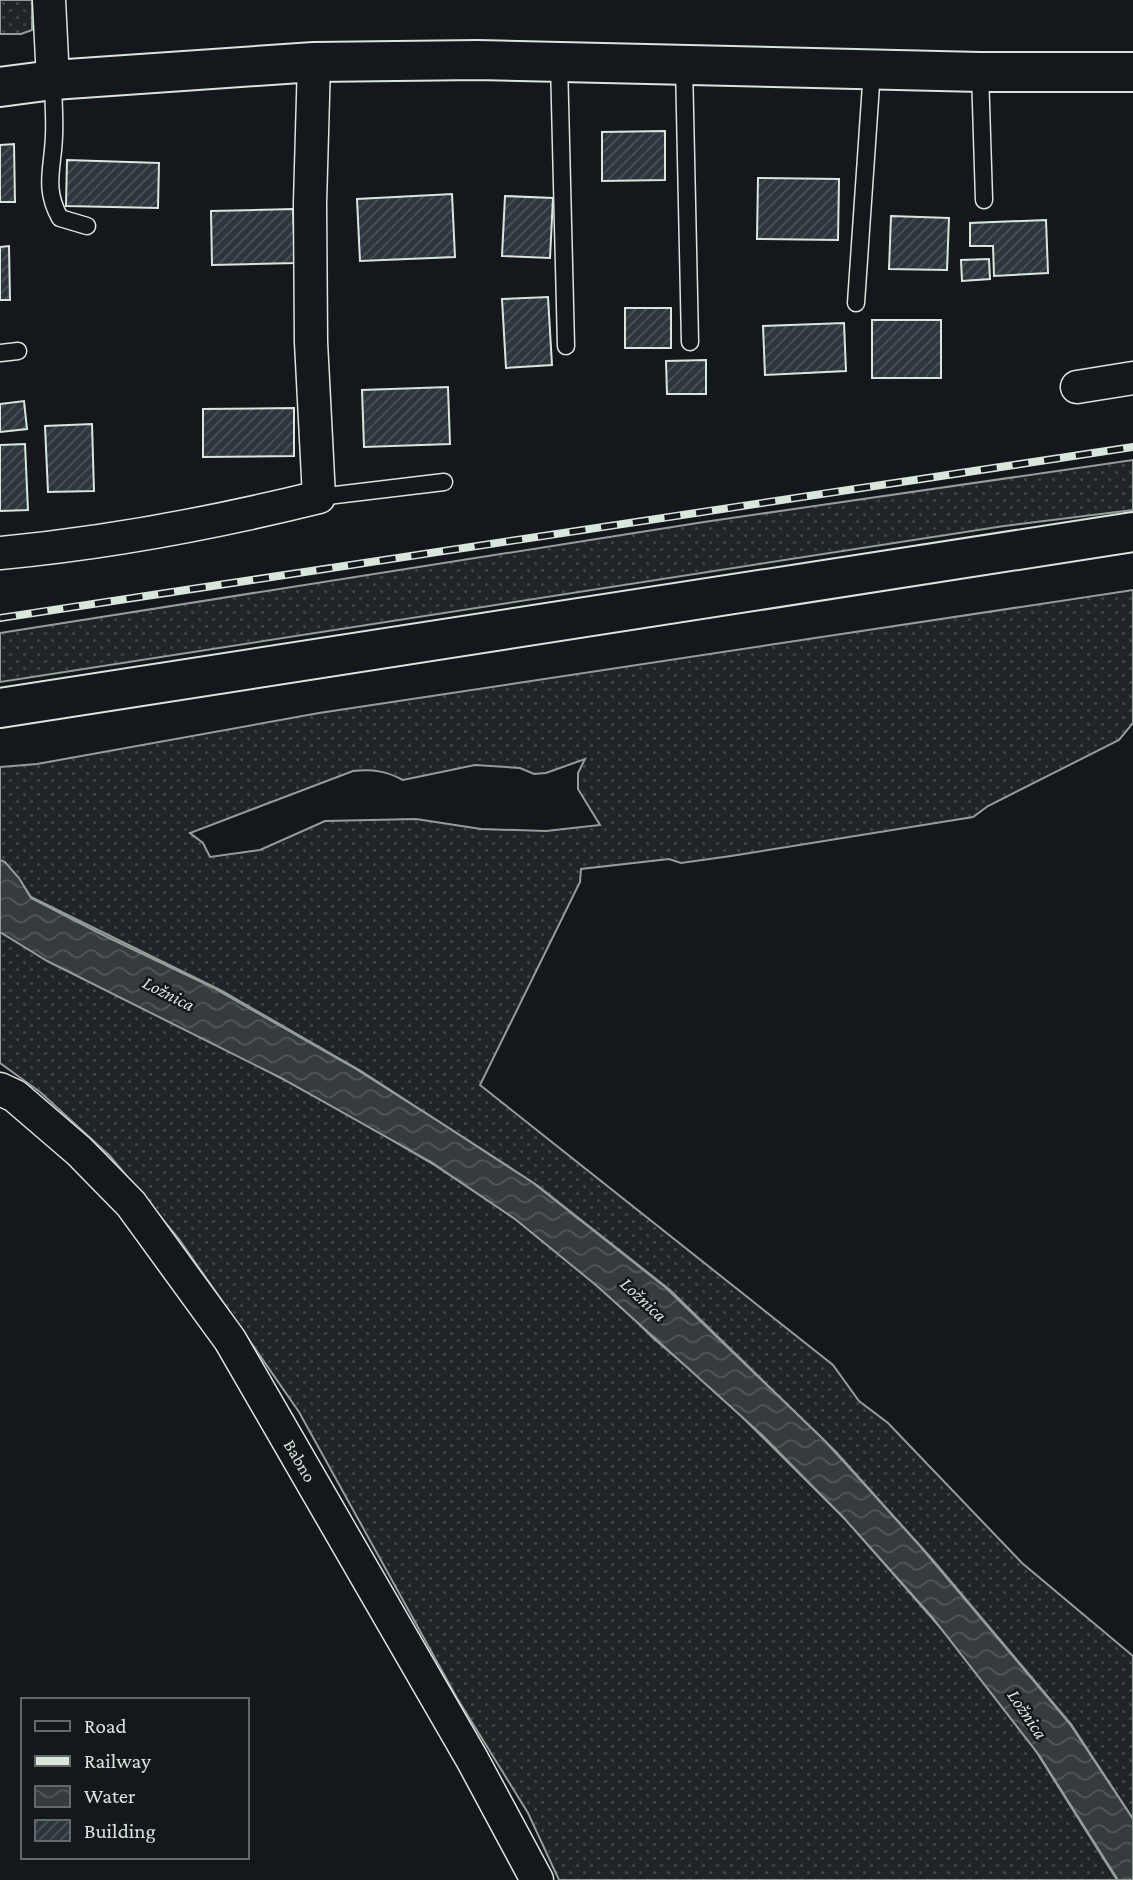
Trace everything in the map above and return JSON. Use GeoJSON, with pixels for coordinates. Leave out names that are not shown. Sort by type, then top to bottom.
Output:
{"type":"FeatureCollection","features":[{"type":"Feature","properties":{"kind":"street"},"geometry":{"type":"LineString","coordinates":[[48,0],[53,80]]}},
{"type":"Feature","properties":{"kind":"street"},"geometry":{"type":"LineString","coordinates":[[0,87],[53,80],[314,62],[478,60],[980,72],[1133,72]]}},
{"type":"Feature","properties":{"kind":"street"},"geometry":{"type":"LineString","coordinates":[[0,553],[80,544],[250,514],[318,497],[311,342],[310,203],[314,62]]}},
{"type":"Feature","properties":{"kind":"street"},"geometry":{"type":"LineString","coordinates":[[1077,387],[1133,378]]}},
{"type":"Feature","properties":{"kind":"street"},"geometry":{"type":"LineString","coordinates":[[0,708],[1133,532]]}},
{"type":"Feature","properties":{"kind":"street","name":"Babno"},"geometry":{"type":"LineString","coordinates":[[0,1089],[15,1096],[79,1151],[131,1204],[230,1340],[471,1759],[537,1880]]}},
{"type":"Feature","properties":{"kind":"lane"},"geometry":{"type":"LineString","coordinates":[[559,62],[566,346]]}},
{"type":"Feature","properties":{"kind":"lane"},"geometry":{"type":"LineString","coordinates":[[684,65],[690,342]]}},
{"type":"Feature","properties":{"kind":"lane"},"geometry":{"type":"LineString","coordinates":[[856,303],[872,70]]}},
{"type":"Feature","properties":{"kind":"lane"},"geometry":{"type":"LineString","coordinates":[[980,72],[984,200]]}},
{"type":"Feature","properties":{"kind":"lane"},"geometry":{"type":"LineString","coordinates":[[53,80],[51,201],[60,218],[87,226]]}},
{"type":"Feature","properties":{"kind":"lane"},"geometry":{"type":"LineString","coordinates":[[0,353],[18,351]]}},
{"type":"Feature","properties":{"kind":"lane"},"geometry":{"type":"LineString","coordinates":[[318,497],[444,482]]}},
{"type":"Feature","properties":{"kind":"shaded area"},"geometry":{"type":"Polygon","coordinates":[[[0,0],[32,0],[32,30],[21,34],[0,34],[0,0]]]}},
{"type":"Feature","properties":{"kind":"shaded area"},"geometry":{"type":"Polygon","coordinates":[[[1133,460],[1133,510],[1004,526],[0,682],[0,633],[704,522],[1133,460]]]}},
{"type":"Feature","properties":{"kind":"shaded area"},"geometry":{"type":"Polygon","coordinates":[[[1133,590],[1133,723],[1119,740],[988,806],[973,817],[681,863],[669,859],[581,869],[580,882],[480,1085],[833,1365],[859,1401],[888,1423],[1022,1563],[1133,1656],[1133,1819],[1071,1724],[932,1559],[836,1452],[670,1290],[538,1186],[361,1071],[222,991],[31,897],[19,879],[0,866],[0,767],[37,764],[319,713],[1133,590]],[[585,759],[546,773],[534,774],[520,768],[475,765],[403,780],[379,771],[353,771],[190,833],[203,843],[210,857],[260,850],[325,821],[416,819],[481,829],[546,831],[600,825],[578,789],[578,773],[585,759]]]}},
{"type":"Feature","properties":{"kind":"shaded area"},"geometry":{"type":"Polygon","coordinates":[[[0,931],[49,962],[225,1048],[332,1105],[436,1166],[517,1220],[615,1300],[652,1337],[720,1395],[846,1520],[945,1633],[1034,1748],[1117,1880],[559,1880],[528,1813],[457,1698],[299,1412],[179,1239],[110,1156],[40,1092],[0,1063],[0,931]]]}},
{"type":"Feature","properties":{"kind":"water","name":"Ložnica"},"geometry":{"type":"Polygon","coordinates":[[[0,860],[19,878],[31,898],[212,987],[356,1069],[441,1123],[532,1182],[665,1287],[825,1441],[920,1546],[1070,1724],[1133,1819],[1133,1880],[1118,1880],[1039,1755],[932,1617],[844,1518],[762,1435],[597,1286],[515,1219],[431,1162],[281,1078],[47,961],[0,932],[0,860]]]}},
{"type":"Feature","properties":{"kind":"building"},"geometry":{"type":"Polygon","coordinates":[[[665,131],[665,180],[602,181],[602,132],[665,131]]]}},
{"type":"Feature","properties":{"kind":"building"},"geometry":{"type":"Polygon","coordinates":[[[14,144],[15,202],[0,202],[0,145],[14,144]]]}},
{"type":"Feature","properties":{"kind":"building"},"geometry":{"type":"Polygon","coordinates":[[[67,160],[159,163],[158,208],[66,206],[67,160]]]}},
{"type":"Feature","properties":{"kind":"building"},"geometry":{"type":"Polygon","coordinates":[[[758,178],[839,179],[838,240],[757,239],[758,178]]]}},
{"type":"Feature","properties":{"kind":"building"},"geometry":{"type":"Polygon","coordinates":[[[452,194],[455,257],[360,261],[357,199],[452,194]]]}},
{"type":"Feature","properties":{"kind":"building"},"geometry":{"type":"Polygon","coordinates":[[[505,196],[553,198],[550,258],[502,256],[505,196]]]}},
{"type":"Feature","properties":{"kind":"building"},"geometry":{"type":"Polygon","coordinates":[[[293,209],[295,263],[212,265],[211,211],[293,209]]]}},
{"type":"Feature","properties":{"kind":"building"},"geometry":{"type":"Polygon","coordinates":[[[891,216],[949,218],[947,270],[889,269],[891,216]]]}},
{"type":"Feature","properties":{"kind":"building"},"geometry":{"type":"Polygon","coordinates":[[[1046,220],[1048,273],[994,276],[993,246],[970,246],[970,223],[1046,220]]]}},
{"type":"Feature","properties":{"kind":"building"},"geometry":{"type":"Polygon","coordinates":[[[9,246],[10,300],[0,300],[0,247],[9,246]]]}},
{"type":"Feature","properties":{"kind":"building"},"geometry":{"type":"Polygon","coordinates":[[[989,259],[990,279],[962,281],[961,260],[989,259]]]}},
{"type":"Feature","properties":{"kind":"building"},"geometry":{"type":"Polygon","coordinates":[[[548,297],[552,365],[506,368],[502,299],[548,297]]]}},
{"type":"Feature","properties":{"kind":"building"},"geometry":{"type":"Polygon","coordinates":[[[625,308],[671,308],[671,348],[625,348],[625,308]]]}},
{"type":"Feature","properties":{"kind":"building"},"geometry":{"type":"Polygon","coordinates":[[[872,320],[941,320],[941,378],[872,378],[872,320]]]}},
{"type":"Feature","properties":{"kind":"building"},"geometry":{"type":"Polygon","coordinates":[[[844,323],[846,371],[765,375],[763,326],[844,323]]]}},
{"type":"Feature","properties":{"kind":"building"},"geometry":{"type":"Polygon","coordinates":[[[706,360],[706,394],[667,394],[666,361],[706,360]]]}},
{"type":"Feature","properties":{"kind":"building"},"geometry":{"type":"Polygon","coordinates":[[[448,387],[450,444],[364,447],[362,390],[448,387]]]}},
{"type":"Feature","properties":{"kind":"building"},"geometry":{"type":"Polygon","coordinates":[[[24,401],[27,429],[0,432],[0,404],[24,401]]]}},
{"type":"Feature","properties":{"kind":"building"},"geometry":{"type":"Polygon","coordinates":[[[294,408],[294,456],[203,457],[203,409],[294,408]]]}},
{"type":"Feature","properties":{"kind":"building"},"geometry":{"type":"Polygon","coordinates":[[[92,424],[94,491],[48,492],[45,426],[92,424]]]}},
{"type":"Feature","properties":{"kind":"building"},"geometry":{"type":"Polygon","coordinates":[[[25,444],[28,510],[0,511],[0,445],[25,444]]]}},
{"type":"Feature","properties":{"kind":"railway"},"geometry":{"type":"LineString","coordinates":[[0,618],[1133,447]]}}]}
